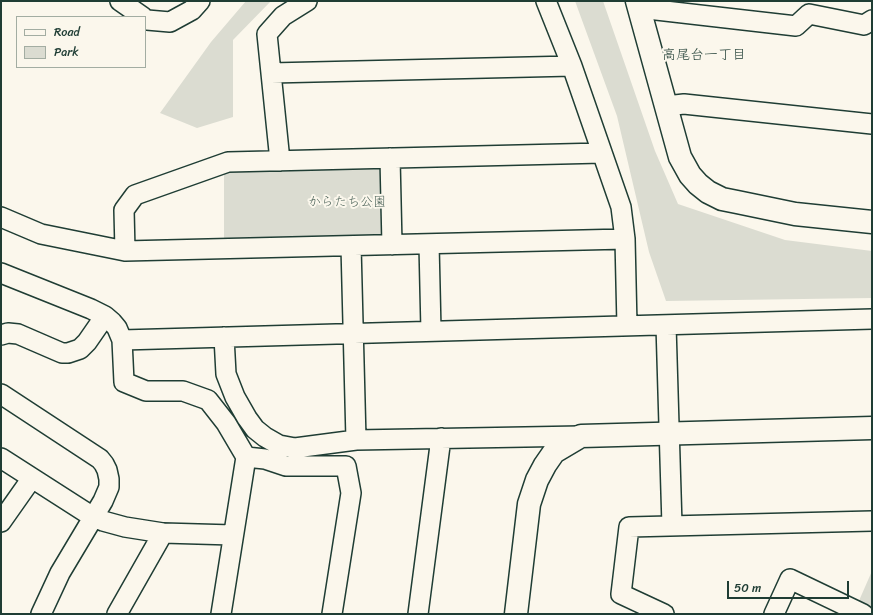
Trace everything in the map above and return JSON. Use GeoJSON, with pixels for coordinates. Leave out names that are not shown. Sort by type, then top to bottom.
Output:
{"type":"FeatureCollection","features":[{"type":"Feature","properties":{"kind":"street"},"geometry":{"type":"LineString","coordinates":[[120,1],[141,16]]}},
{"type":"Feature","properties":{"kind":"street"},"geometry":{"type":"LineString","coordinates":[[146,19],[170,22],[192,10],[200,1]]}},
{"type":"Feature","properties":{"kind":"street"},"geometry":{"type":"LineString","coordinates":[[280,161],[267,34],[283,16],[307,1]]}},
{"type":"Feature","properties":{"kind":"street"},"geometry":{"type":"LineString","coordinates":[[546,1],[572,66],[621,207],[625,239],[627,326]]}},
{"type":"Feature","properties":{"kind":"street"},"geometry":{"type":"LineString","coordinates":[[872,20],[864,25],[809,14],[796,26],[638,5],[680,157],[690,175],[698,184],[708,192],[722,199],[795,214],[872,222]]}},
{"type":"Feature","properties":{"kind":"street"},"geometry":{"type":"LineString","coordinates":[[271,73],[572,66]]}},
{"type":"Feature","properties":{"kind":"street"},"geometry":{"type":"LineString","coordinates":[[666,106],[684,104],[872,124]]}},
{"type":"Feature","properties":{"kind":"street"},"geometry":{"type":"LineString","coordinates":[[125,251],[124,210],[135,195],[228,162],[602,153]]}},
{"type":"Feature","properties":{"kind":"street"},"geometry":{"type":"LineString","coordinates":[[390,158],[392,245]]}},
{"type":"Feature","properties":{"kind":"street"},"geometry":{"type":"LineString","coordinates":[[1,217],[41,234],[125,251],[625,239]]}},
{"type":"Feature","properties":{"kind":"street"},"geometry":{"type":"LineString","coordinates":[[429,244],[431,332]]}},
{"type":"Feature","properties":{"kind":"street"},"geometry":{"type":"LineString","coordinates":[[351,246],[356,440]]}},
{"type":"Feature","properties":{"kind":"street"},"geometry":{"type":"LineString","coordinates":[[1,273],[90,309],[105,316],[112,322],[117,328],[122,340],[124,382],[146,391],[183,391],[208,400],[226,423],[246,457],[221,614]]}},
{"type":"Feature","properties":{"kind":"street"},"geometry":{"type":"LineString","coordinates":[[1,335],[8,333],[18,334],[62,353],[68,353],[80,349],[87,342],[105,316]]}},
{"type":"Feature","properties":{"kind":"street"},"geometry":{"type":"LineString","coordinates":[[122,340],[872,319]]}},
{"type":"Feature","properties":{"kind":"street"},"geometry":{"type":"LineString","coordinates":[[666,325],[672,526]]}},
{"type":"Feature","properties":{"kind":"street"},"geometry":{"type":"LineString","coordinates":[[224,337],[226,374],[235,397],[247,418],[255,429],[265,437],[279,445],[295,448],[356,440],[581,436],[872,428]]}},
{"type":"Feature","properties":{"kind":"street"},"geometry":{"type":"LineString","coordinates":[[1,394],[96,456],[108,470],[109,487],[103,501],[60,574],[41,614]]}},
{"type":"Feature","properties":{"kind":"street"},"geometry":{"type":"LineString","coordinates":[[516,614],[529,504],[537,480],[554,452],[581,436]]}},
{"type":"Feature","properties":{"kind":"street"},"geometry":{"type":"LineString","coordinates":[[418,614],[441,438]]}},
{"type":"Feature","properties":{"kind":"street"},"geometry":{"type":"LineString","coordinates":[[246,457],[266,459],[286,466],[346,466],[351,494],[332,614]]}},
{"type":"Feature","properties":{"kind":"street"},"geometry":{"type":"LineString","coordinates":[[1,458],[94,517],[113,524],[163,533],[233,535]]}},
{"type":"Feature","properties":{"kind":"street"},"geometry":{"type":"LineString","coordinates":[[1,522],[32,478]]}},
{"type":"Feature","properties":{"kind":"street"},"geometry":{"type":"LineString","coordinates":[[664,614],[621,594],[629,527],[872,521]]}},
{"type":"Feature","properties":{"kind":"street"},"geometry":{"type":"LineString","coordinates":[[117,614],[163,533]]}},
{"type":"Feature","properties":{"kind":"street"},"geometry":{"type":"LineString","coordinates":[[774,614],[790,579],[863,614]]}},
{"type":"Feature","properties":{"kind":"green space"},"geometry":{"type":"Polygon","coordinates":[[[246,1],[271,1],[233,40],[233,117],[197,128],[160,113],[211,42],[246,1]]]}},
{"type":"Feature","properties":{"kind":"green space"},"geometry":{"type":"Polygon","coordinates":[[[575,1],[603,1],[655,151],[678,204],[785,240],[872,251],[872,298],[666,301],[649,252],[617,116],[575,1]]]}},
{"type":"Feature","properties":{"kind":"green space","name":"からたち公園"},"geometry":{"type":"Polygon","coordinates":[[[385,167],[385,238],[224,240],[224,173],[231,170],[385,167]]]}},
{"type":"Feature","properties":{"kind":"green space"},"geometry":{"type":"Polygon","coordinates":[[[872,571],[872,610],[858,603],[872,571]]]}},
{"type":"Feature","properties":{"kind":"district","name":"高尾台一丁目"},"geometry":{"type":"Point","coordinates":[704,55]}}]}
